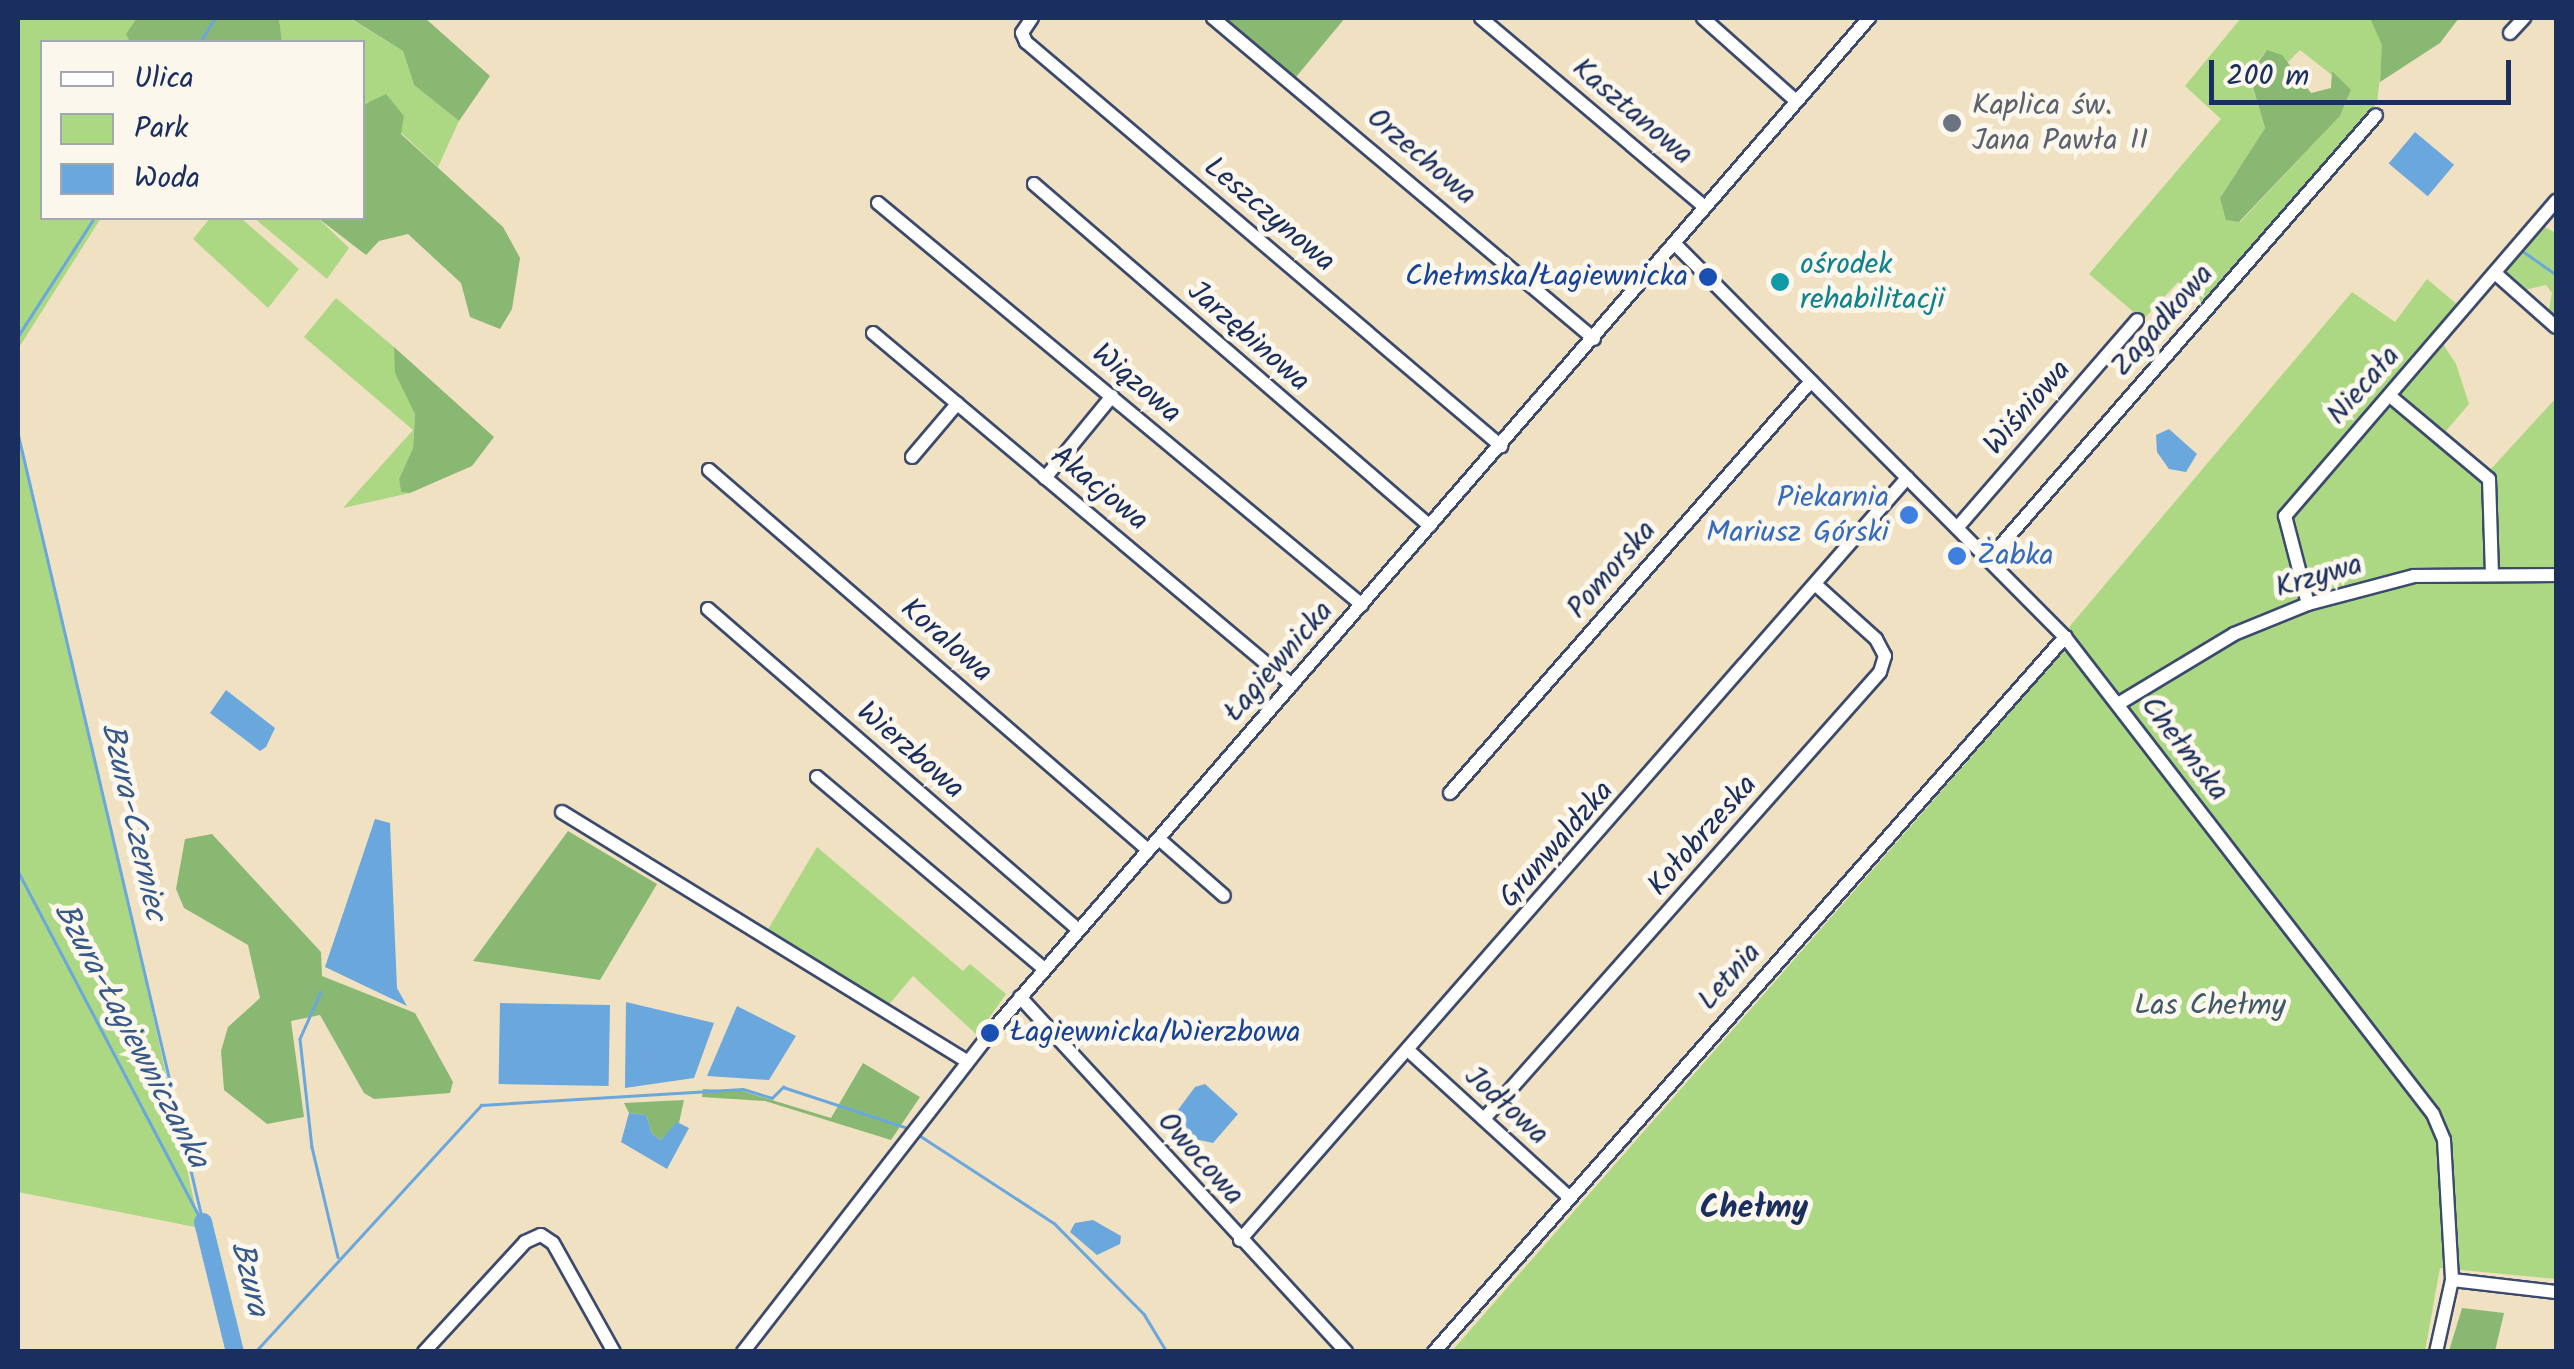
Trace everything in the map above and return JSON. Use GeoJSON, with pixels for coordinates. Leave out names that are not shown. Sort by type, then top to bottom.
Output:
{"type":"FeatureCollection","features":[{"type":"Feature","properties":{"kind":"street","name":"Leszczynowa"},"geometry":{"type":"LineString","coordinates":[[1032,18],[1023,29],[1026,42],[1501,446]]}},
{"type":"Feature","properties":{"kind":"street","name":"Orzechowa"},"geometry":{"type":"LineString","coordinates":[[1213,18],[1594,339]]}},
{"type":"Feature","properties":{"kind":"street","name":"Kasztanowa"},"geometry":{"type":"LineString","coordinates":[[1481,18],[1705,207]]}},
{"type":"Feature","properties":{"kind":"street"},"geometry":{"type":"LineString","coordinates":[[1703,18],[1796,101]]}},
{"type":"Feature","properties":{"kind":"street","name":"Łagiewnicka"},"geometry":{"type":"LineString","coordinates":[[743,1352],[824,1255],[966,1060],[1869,18]]}},
{"type":"Feature","properties":{"kind":"street"},"geometry":{"type":"LineString","coordinates":[[2510,33],[2524,18]]}},
{"type":"Feature","properties":{"kind":"street","name":"Zagadkowa"},"geometry":{"type":"LineString","coordinates":[[1988,560],[2376,115]]}},
{"type":"Feature","properties":{"kind":"street","name":"Jarzębinowa"},"geometry":{"type":"LineString","coordinates":[[1034,184],[1430,526]]}},
{"type":"Feature","properties":{"kind":"street","name":"Niecała"},"geometry":{"type":"LineString","coordinates":[[2308,604],[2285,516],[2556,200]]}},
{"type":"Feature","properties":{"kind":"street","name":"Wiązowa"},"geometry":{"type":"LineString","coordinates":[[878,204],[1362,605]]}},
{"type":"Feature","properties":{"kind":"street","name":"Chełmska"},"geometry":{"type":"LineString","coordinates":[[1676,244],[2065,637],[2440,1125],[2452,1280],[2436,1352]]}},
{"type":"Feature","properties":{"kind":"street"},"geometry":{"type":"LineString","coordinates":[[2496,273],[2556,327]]}},
{"type":"Feature","properties":{"kind":"street","name":"Wiśniowa"},"geometry":{"type":"LineString","coordinates":[[1957,528],[2137,320]]}},
{"type":"Feature","properties":{"kind":"street","name":"Akacjowa"},"geometry":{"type":"LineString","coordinates":[[873,333],[1292,685]]}},
{"type":"Feature","properties":{"kind":"street","name":"Pomorska"},"geometry":{"type":"LineString","coordinates":[[1450,793],[1811,381]]}},
{"type":"Feature","properties":{"kind":"street"},"geometry":{"type":"LineString","coordinates":[[1045,478],[1112,396]]}},
{"type":"Feature","properties":{"kind":"street"},"geometry":{"type":"LineString","coordinates":[[2390,396],[2489,479],[2492,574]]}},
{"type":"Feature","properties":{"kind":"street"},"geometry":{"type":"LineString","coordinates":[[912,457],[957,404]]}},
{"type":"Feature","properties":{"kind":"street","name":"Koralowa"},"geometry":{"type":"LineString","coordinates":[[710,470],[1148,850]]}},
{"type":"Feature","properties":{"kind":"street","name":"Grunwaldzka"},"geometry":{"type":"LineString","coordinates":[[1240,1240],[1409,1052],[1907,478]]}},
{"type":"Feature","properties":{"kind":"street","name":"Krzywa"},"geometry":{"type":"LineString","coordinates":[[2118,704],[2222,640],[2308,604],[2414,576],[2556,575]]}},
{"type":"Feature","properties":{"kind":"street","name":"Kołobrzeska"},"geometry":{"type":"LineString","coordinates":[[1484,1119],[1880,672],[1885,656],[1876,639],[1816,585]]}},
{"type":"Feature","properties":{"kind":"street","name":"Wierzbowa"},"geometry":{"type":"LineString","coordinates":[[708,610],[1078,930]]}},
{"type":"Feature","properties":{"kind":"street","name":"Letnia"},"geometry":{"type":"LineString","coordinates":[[1434,1352],[2065,637]]}},
{"type":"Feature","properties":{"kind":"street"},"geometry":{"type":"LineString","coordinates":[[818,778],[1044,969]]}},
{"type":"Feature","properties":{"kind":"street"},"geometry":{"type":"LineString","coordinates":[[562,812],[966,1060]]}},
{"type":"Feature","properties":{"kind":"street"},"geometry":{"type":"LineString","coordinates":[[1158,838],[1224,896]]}},
{"type":"Feature","properties":{"kind":"street","name":"Owocowa"},"geometry":{"type":"LineString","coordinates":[[1020,997],[1346,1352]]}},
{"type":"Feature","properties":{"kind":"street","name":"Jodłowa"},"geometry":{"type":"LineString","coordinates":[[1409,1052],[1570,1197]]}},
{"type":"Feature","properties":{"kind":"street"},"geometry":{"type":"LineString","coordinates":[[424,1352],[525,1242],[541,1235],[553,1243],[614,1352]]}},
{"type":"Feature","properties":{"kind":"street"},"geometry":{"type":"LineString","coordinates":[[2452,1280],[2556,1292]]}},
{"type":"Feature","properties":{"kind":"green space"},"geometry":{"type":"Polygon","coordinates":[[[18,18],[218,18],[203,40],[40,40],[40,220],[100,220],[18,349],[18,18]]]}},
{"type":"Feature","properties":{"kind":"green space"},"geometry":{"type":"Polygon","coordinates":[[[137,18],[279,18],[282,40],[129,40],[126,34],[137,18]]]}},
{"type":"Feature","properties":{"kind":"green space"},"geometry":{"type":"Polygon","coordinates":[[[279,18],[349,18],[403,51],[414,85],[459,121],[438,167],[368,102],[365,104],[365,40],[282,40],[279,18]]]}},
{"type":"Feature","properties":{"kind":"green space"},"geometry":{"type":"Polygon","coordinates":[[[350,18],[425,18],[490,76],[459,121],[414,85],[403,51],[350,18]]]}},
{"type":"Feature","properties":{"kind":"green space"},"geometry":{"type":"Polygon","coordinates":[[[1223,18],[1345,18],[1296,77],[1223,18]]]}},
{"type":"Feature","properties":{"kind":"green space"},"geometry":{"type":"Polygon","coordinates":[[[2241,18],[2370,18],[2384,44],[2377,103],[2205,306],[2178,282],[2143,320],[2089,274],[2221,119],[2185,86],[2241,18]],[[2267,50],[2248,72],[2265,128],[2220,198],[2227,220],[2240,222],[2340,116],[2351,90],[2300,50],[2286,64],[2267,50]]]}},
{"type":"Feature","properties":{"kind":"green space"},"geometry":{"type":"Polygon","coordinates":[[[2370,18],[2459,18],[2440,43],[2380,82],[2382,45],[2370,18]]]}},
{"type":"Feature","properties":{"kind":"green space"},"geometry":{"type":"Polygon","coordinates":[[[2267,50],[2282,55],[2311,93],[2331,88],[2332,71],[2351,90],[2340,116],[2239,222],[2226,220],[2220,198],[2265,128],[2249,74],[2267,50]]]}},
{"type":"Feature","properties":{"kind":"green space"},"geometry":{"type":"Polygon","coordinates":[[[386,94],[404,116],[401,134],[503,227],[520,258],[512,309],[500,329],[470,317],[461,283],[408,234],[379,241],[366,255],[321,220],[365,220],[365,104],[386,94]]]}},
{"type":"Feature","properties":{"kind":"green space"},"geometry":{"type":"Polygon","coordinates":[[[208,220],[243,220],[299,269],[268,308],[193,239],[208,220]]]}},
{"type":"Feature","properties":{"kind":"green space"},"geometry":{"type":"Polygon","coordinates":[[[256,220],[320,220],[349,248],[327,279],[256,220]]]}},
{"type":"Feature","properties":{"kind":"green space"},"geometry":{"type":"Polygon","coordinates":[[[2541,225],[2556,233],[2556,323],[2548,315],[2552,293],[2546,285],[2524,290],[2503,271],[2541,225]]]}},
{"type":"Feature","properties":{"kind":"green space","name":"Las Chełmy"},"geometry":{"type":"Polygon","coordinates":[[[2427,279],[2459,306],[2436,333],[2456,364],[2469,404],[2446,431],[2490,470],[2556,398],[2556,1279],[2440,1268],[2425,1351],[1451,1352],[2063,652],[2070,626],[2352,292],[2395,322],[2427,279]]]}},
{"type":"Feature","properties":{"kind":"green space"},"geometry":{"type":"Polygon","coordinates":[[[336,298],[394,347],[415,414],[413,448],[399,479],[401,492],[410,493],[343,508],[413,430],[304,337],[336,298]]]}},
{"type":"Feature","properties":{"kind":"green space"},"geometry":{"type":"Polygon","coordinates":[[[394,347],[494,437],[472,466],[410,493],[401,492],[399,479],[413,448],[415,414],[395,373],[394,347]]]}},
{"type":"Feature","properties":{"kind":"green space"},"geometry":{"type":"Polygon","coordinates":[[[18,439],[109,817],[200,1228],[18,1192],[18,439]]]}},
{"type":"Feature","properties":{"kind":"green space"},"geometry":{"type":"Polygon","coordinates":[[[568,831],[657,884],[600,980],[473,961],[568,831]]]}},
{"type":"Feature","properties":{"kind":"green space"},"geometry":{"type":"Polygon","coordinates":[[[212,834],[321,952],[322,976],[415,1013],[453,1082],[450,1093],[374,1099],[364,1093],[320,1015],[291,1021],[304,1117],[267,1124],[224,1090],[221,1051],[228,1027],[260,998],[248,945],[184,908],[176,889],[185,839],[212,834]]]}},
{"type":"Feature","properties":{"kind":"green space"},"geometry":{"type":"Polygon","coordinates":[[[817,847],[963,971],[970,964],[1006,994],[977,1035],[913,976],[886,1008],[767,931],[817,847]]]}},
{"type":"Feature","properties":{"kind":"green space"},"geometry":{"type":"Polygon","coordinates":[[[863,1063],[920,1097],[891,1140],[765,1101],[702,1097],[703,1089],[742,1091],[831,1118],[863,1063]]]}},
{"type":"Feature","properties":{"kind":"green space"},"geometry":{"type":"Polygon","coordinates":[[[684,1100],[679,1123],[661,1140],[652,1134],[646,1115],[629,1113],[624,1103],[684,1100]]]}},
{"type":"Feature","properties":{"kind":"green space"},"geometry":{"type":"Polygon","coordinates":[[[2462,1308],[2504,1313],[2495,1351],[2449,1351],[2462,1308]]]}},
{"type":"Feature","properties":{"kind":"water"},"geometry":{"type":"Polygon","coordinates":[[[2415,132],[2454,165],[2428,196],[2389,163],[2415,132]]]}},
{"type":"Feature","properties":{"kind":"water"},"geometry":{"type":"Polygon","coordinates":[[[2169,429],[2197,454],[2186,472],[2169,469],[2157,452],[2156,435],[2169,429]]]}},
{"type":"Feature","properties":{"kind":"water"},"geometry":{"type":"Polygon","coordinates":[[[226,690],[275,728],[260,751],[210,713],[226,690]]]}},
{"type":"Feature","properties":{"kind":"water"},"geometry":{"type":"Polygon","coordinates":[[[375,819],[390,823],[397,988],[407,1006],[325,967],[375,819]]]}},
{"type":"Feature","properties":{"kind":"water"},"geometry":{"type":"Polygon","coordinates":[[[626,1002],[714,1023],[694,1078],[625,1088],[626,1002]]]}},
{"type":"Feature","properties":{"kind":"water"},"geometry":{"type":"Polygon","coordinates":[[[500,1003],[610,1005],[609,1086],[499,1084],[500,1003]]]}},
{"type":"Feature","properties":{"kind":"water"},"geometry":{"type":"Polygon","coordinates":[[[737,1006],[796,1036],[769,1080],[707,1076],[737,1006]]]}},
{"type":"Feature","properties":{"kind":"water"},"geometry":{"type":"Polygon","coordinates":[[[1205,1084],[1238,1114],[1213,1143],[1195,1139],[1172,1118],[1195,1087],[1205,1084]]]}},
{"type":"Feature","properties":{"kind":"water"},"geometry":{"type":"Polygon","coordinates":[[[629,1113],[646,1115],[652,1134],[661,1140],[677,1122],[689,1128],[667,1169],[621,1142],[629,1113]]]}},
{"type":"Feature","properties":{"kind":"water"},"geometry":{"type":"Polygon","coordinates":[[[1093,1220],[1121,1236],[1120,1244],[1097,1255],[1070,1232],[1075,1223],[1093,1220]]]}},
{"type":"Feature","properties":{"kind":"waterway","name":"Bzura-Czerniec"},"geometry":{"type":"LineString","coordinates":[[201,40],[215,18]]}},
{"type":"Feature","properties":{"kind":"waterway","name":"Bzura-Czerniec"},"geometry":{"type":"LineString","coordinates":[[18,336],[93,220]]}},
{"type":"Feature","properties":{"kind":"waterway"},"geometry":{"type":"LineString","coordinates":[[2524,252],[2556,274]]}},
{"type":"Feature","properties":{"kind":"waterway","name":"Bzura-Czerniec"},"geometry":{"type":"LineString","coordinates":[[18,433],[203,1222]]}},
{"type":"Feature","properties":{"kind":"waterway","name":"Bzura-Łagiewniczanka"},"geometry":{"type":"LineString","coordinates":[[18,871],[201,1219]]}},
{"type":"Feature","properties":{"kind":"waterway"},"geometry":{"type":"LineString","coordinates":[[321,992],[300,1039],[312,1147],[338,1257]]}},
{"type":"Feature","properties":{"kind":"waterway"},"geometry":{"type":"LineString","coordinates":[[255,1352],[481,1105],[743,1089],[772,1098],[783,1087],[908,1128]]}},
{"type":"Feature","properties":{"kind":"waterway"},"geometry":{"type":"LineString","coordinates":[[919,1135],[1054,1223],[1144,1314],[1167,1352]]}},
{"type":"Feature","properties":{"kind":"waterway","name":"Bzura"},"geometry":{"type":"LineString","coordinates":[[203,1222],[235,1352]]}},
{"type":"Feature","properties":{"kind":"place","name":"Kaplica św. Jana Pawła II"},"geometry":{"type":"Point","coordinates":[1952,123]}},
{"type":"Feature","properties":{"kind":"place","name":"Chełmska/Łagiewnicka"},"geometry":{"type":"Point","coordinates":[1708,277]}},
{"type":"Feature","properties":{"kind":"place","name":"ośrodek rehabilitacji"},"geometry":{"type":"Point","coordinates":[1780,282]}},
{"type":"Feature","properties":{"kind":"place","name":"Piekarnia Mariusz Górski"},"geometry":{"type":"Point","coordinates":[1909,515]}},
{"type":"Feature","properties":{"kind":"place","name":"Żabka"},"geometry":{"type":"Point","coordinates":[1957,556]}},
{"type":"Feature","properties":{"kind":"place","name":"Łagiewnicka/Wierzbowa"},"geometry":{"type":"Point","coordinates":[990,1033]}},
{"type":"Feature","properties":{"kind":"district","name":"Chełmy"},"geometry":{"type":"Point","coordinates":[1754,1209]}}]}
